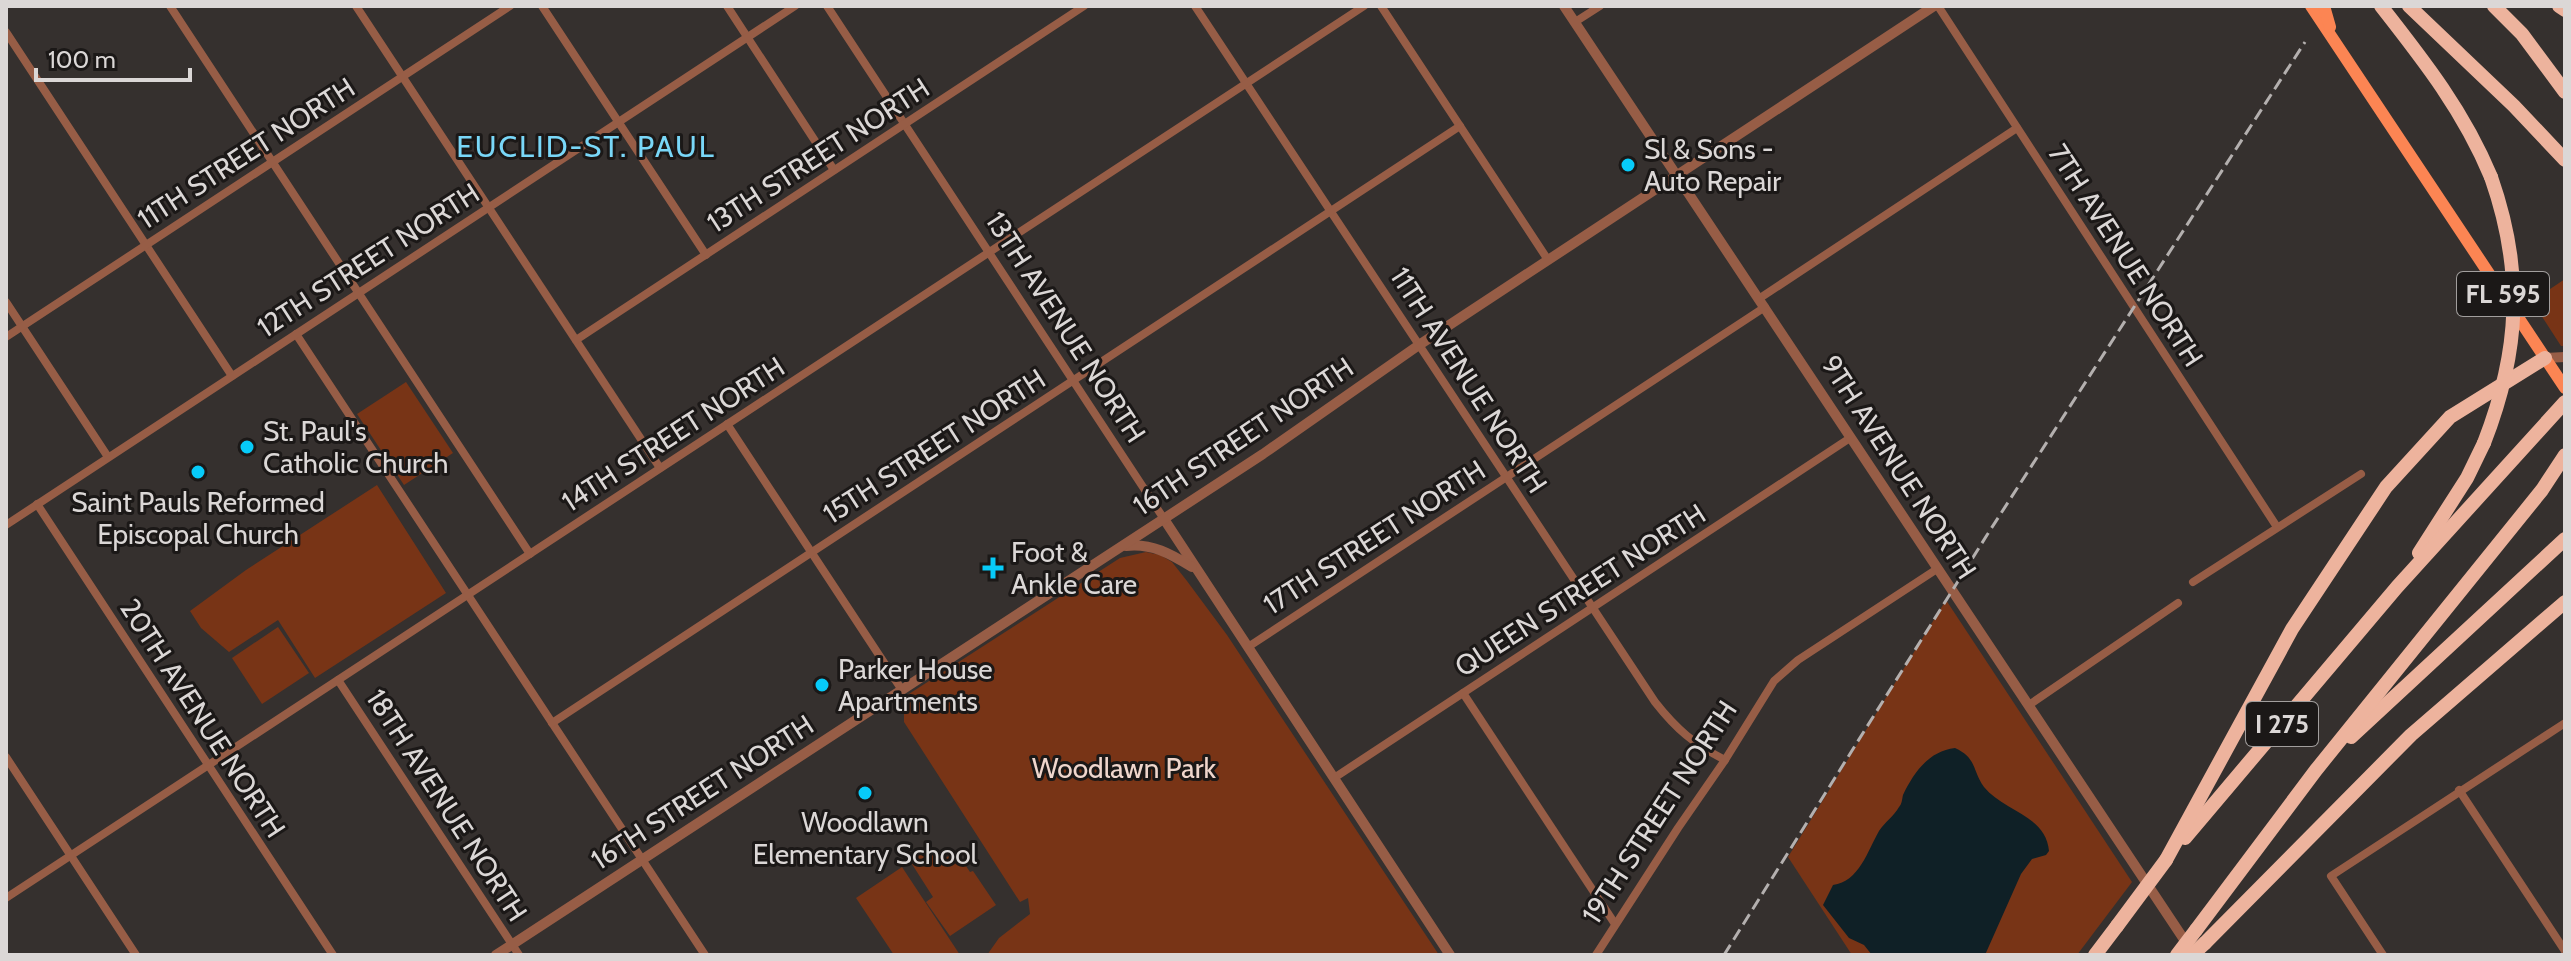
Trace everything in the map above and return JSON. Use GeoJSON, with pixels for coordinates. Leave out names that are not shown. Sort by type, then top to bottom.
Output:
{"type":"FeatureCollection","features":[{"type":"Feature","properties":{"kind":"highway"},"geometry":{"type":"LineString","coordinates":[[2409,6],[2505,97],[2565,160]]}},
{"type":"Feature","properties":{"kind":"highway"},"geometry":{"type":"LineString","coordinates":[[2494,6],[2522,34],[2565,92]]}},
{"type":"Feature","properties":{"kind":"highway"},"geometry":{"type":"LineString","coordinates":[[2559,6],[2565,10]]}},
{"type":"Feature","properties":{"kind":"highway"},"geometry":{"type":"LineString","coordinates":[[2382,7],[2452,100],[2479,147],[2507,232],[2515,306],[2509,361],[2484,443],[2467,478],[2397,587]]}},
{"type":"Feature","properties":{"kind":"highway"},"geometry":{"type":"LineString","coordinates":[[2166,860],[2292,629],[2386,487],[2450,417],[2545,358]]}},
{"type":"Feature","properties":{"kind":"highway","name":"I 275"},"geometry":{"type":"LineString","coordinates":[[2095,955],[2166,860],[2397,587],[2565,402]]}},
{"type":"Feature","properties":{"kind":"highway"},"geometry":{"type":"LineString","coordinates":[[2316,770],[2542,490],[2565,455]]}},
{"type":"Feature","properties":{"kind":"highway","name":"I 275"},"geometry":{"type":"LineString","coordinates":[[2177,955],[2201,936],[2316,770],[2565,539]]}},
{"type":"Feature","properties":{"kind":"highway"},"geometry":{"type":"LineString","coordinates":[[2194,955],[2201,936],[2411,735],[2565,602]]}},
{"type":"Feature","properties":{"kind":"main road","name":"FL 595"},"geometry":{"type":"LineString","coordinates":[[2311,6],[2565,388]]}},
{"type":"Feature","properties":{"kind":"main road","name":"FL 595"},"geometry":{"type":"LineString","coordinates":[[2324,6],[2334,42]]}},
{"type":"Feature","properties":{"kind":"street"},"geometry":{"type":"LineString","coordinates":[[170,6],[530,554]]}},
{"type":"Feature","properties":{"kind":"street"},"geometry":{"type":"LineString","coordinates":[[356,6],[660,468]]}},
{"type":"Feature","properties":{"kind":"street","name":"11TH STREET NORTH"},"geometry":{"type":"LineString","coordinates":[[6,337],[510,6]]}},
{"type":"Feature","properties":{"kind":"street"},"geometry":{"type":"LineString","coordinates":[[542,6],[706,255]]}},
{"type":"Feature","properties":{"kind":"street"},"geometry":{"type":"LineString","coordinates":[[727,6],[834,170]]}},
{"type":"Feature","properties":{"kind":"street","name":"12TH STREET NORTH"},"geometry":{"type":"LineString","coordinates":[[6,525],[795,6]]}},
{"type":"Feature","properties":{"kind":"street","name":"13TH AVENUE NORTH"},"geometry":{"type":"LineString","coordinates":[[827,6],[1450,955]]}},
{"type":"Feature","properties":{"kind":"street","name":"13TH STREET NORTH"},"geometry":{"type":"LineString","coordinates":[[576,340],[1084,6]]}},
{"type":"Feature","properties":{"kind":"street","name":"11TH AVENUE NORTH"},"geometry":{"type":"LineString","coordinates":[[1195,6],[1670,721],[1697,745],[1725,760]]}},
{"type":"Feature","properties":{"kind":"street","name":"14TH STREET NORTH"},"geometry":{"type":"LineString","coordinates":[[6,898],[1364,6]]}},
{"type":"Feature","properties":{"kind":"street"},"geometry":{"type":"LineString","coordinates":[[1381,6],[1548,260]]}},
{"type":"Feature","properties":{"kind":"street","name":"9TH AVENUE NORTH"},"geometry":{"type":"LineString","coordinates":[[1564,6],[2194,955]]}},
{"type":"Feature","properties":{"kind":"street"},"geometry":{"type":"LineString","coordinates":[[1575,22],[1600,6]]}},
{"type":"Feature","properties":{"kind":"street","name":"7TH AVENUE NORTH"},"geometry":{"type":"LineString","coordinates":[[1936,6],[2277,527]]}},
{"type":"Feature","properties":{"kind":"street","name":"16TH STREET NORTH"},"geometry":{"type":"LineString","coordinates":[[496,955],[1263,454],[1419,345],[1936,6]]}},
{"type":"Feature","properties":{"kind":"street"},"geometry":{"type":"LineString","coordinates":[[6,32],[232,376]]}},
{"type":"Feature","properties":{"kind":"street","name":"15TH STREET NORTH"},"geometry":{"type":"LineString","coordinates":[[552,723],[1460,126]]}},
{"type":"Feature","properties":{"kind":"street","name":"17TH STREET NORTH"},"geometry":{"type":"LineString","coordinates":[[1248,647],[1506,477],[2017,128]]}},
{"type":"Feature","properties":{"kind":"street"},"geometry":{"type":"LineString","coordinates":[[6,302],[108,457]]}},
{"type":"Feature","properties":{"kind":"street"},"geometry":{"type":"LineString","coordinates":[[296,334],[705,955]]}},
{"type":"Feature","properties":{"kind":"street"},"geometry":{"type":"LineString","coordinates":[[2545,358],[2565,357]]}},
{"type":"Feature","properties":{"kind":"street"},"geometry":{"type":"LineString","coordinates":[[727,424],[902,690]]}},
{"type":"Feature","properties":{"kind":"street","name":"QUEEN STREET NORTH"},"geometry":{"type":"LineString","coordinates":[[1334,778],[1850,438]]}},
{"type":"Feature","properties":{"kind":"street"},"geometry":{"type":"LineString","coordinates":[[2193,582],[2361,474]]}},
{"type":"Feature","properties":{"kind":"street","name":"20TH AVENUE NORTH"},"geometry":{"type":"LineString","coordinates":[[37,504],[333,955]]}},
{"type":"Feature","properties":{"kind":"street"},"geometry":{"type":"LineString","coordinates":[[1120,547],[1142,545],[1161,549],[1198,570]]}},
{"type":"Feature","properties":{"kind":"street","name":"19TH STREET NORTH"},"geometry":{"type":"LineString","coordinates":[[1596,955],[1725,760],[1763,695],[1784,670],[1937,569]]}},
{"type":"Feature","properties":{"kind":"street"},"geometry":{"type":"LineString","coordinates":[[2029,705],[2178,603]]}},
{"type":"Feature","properties":{"kind":"street","name":"18TH AVENUE NORTH"},"geometry":{"type":"LineString","coordinates":[[338,680],[519,955]]}},
{"type":"Feature","properties":{"kind":"street"},"geometry":{"type":"LineString","coordinates":[[1463,693],[1615,924]]}},
{"type":"Feature","properties":{"kind":"street"},"geometry":{"type":"LineString","coordinates":[[2383,955],[2331,876],[2565,723]]}},
{"type":"Feature","properties":{"kind":"street"},"geometry":{"type":"LineString","coordinates":[[6,757],[136,955]]}},
{"type":"Feature","properties":{"kind":"street"},"geometry":{"type":"LineString","coordinates":[[2459,790],[2565,951]]}},
{"type":"Feature","properties":{"kind":"green space"},"geometry":{"type":"Polygon","coordinates":[[[2565,279],[2565,346],[2561,346],[2532,301],[2565,279]]]}},
{"type":"Feature","properties":{"kind":"green space"},"geometry":{"type":"Polygon","coordinates":[[[406,382],[453,453],[404,485],[357,414],[406,382]]]}},
{"type":"Feature","properties":{"kind":"green space"},"geometry":{"type":"Polygon","coordinates":[[[377,485],[446,593],[315,678],[278,620],[229,652],[201,628],[190,611],[246,570],[377,485]]]}},
{"type":"Feature","properties":{"kind":"green space","name":"Woodlawn Park"},"geometry":{"type":"Polygon","coordinates":[[[1146,552],[1172,562],[1227,635],[1439,955],[987,955],[999,938],[1030,914],[1028,898],[1020,902],[904,722],[904,711],[898,701],[1120,558],[1146,552]]]}},
{"type":"Feature","properties":{"kind":"green space"},"geometry":{"type":"Polygon","coordinates":[[[1946,600],[2132,882],[2077,955],[1852,955],[1788,857],[1946,600]]]}},
{"type":"Feature","properties":{"kind":"green space"},"geometry":{"type":"Polygon","coordinates":[[[278,627],[309,673],[262,704],[232,658],[278,627]]]}},
{"type":"Feature","properties":{"kind":"green space"},"geometry":{"type":"Polygon","coordinates":[[[928,848],[938,863],[956,851],[996,905],[950,936],[926,902],[933,897],[910,861],[928,848]]]}},
{"type":"Feature","properties":{"kind":"green space"},"geometry":{"type":"Polygon","coordinates":[[[902,867],[960,955],[894,955],[856,898],[902,867]]]}},
{"type":"Feature","properties":{"kind":"shaded area"},"geometry":{"type":"Polygon","coordinates":[[[1955,748],[1971,760],[1980,781],[1992,795],[2040,829],[2049,851],[2032,859],[2021,874],[1985,955],[1872,955],[1864,945],[1849,938],[1823,905],[1833,885],[1850,878],[1862,864],[1879,831],[1900,806],[1917,771],[1937,753],[1955,748]]]}},
{"type":"Feature","properties":{"kind":"railway"},"geometry":{"type":"LineString","coordinates":[[1724,955],[1987,535],[2305,42]]}},
{"type":"Feature","properties":{"kind":"place","name":"Sl & Sons - Auto Repair"},"geometry":{"type":"Point","coordinates":[1628,165]}},
{"type":"Feature","properties":{"kind":"place","name":"St. Paul's Catholic Church"},"geometry":{"type":"Point","coordinates":[247,447]}},
{"type":"Feature","properties":{"kind":"place","name":"Saint Pauls Reformed Episcopal Church"},"geometry":{"type":"Point","coordinates":[198,472]}},
{"type":"Feature","properties":{"kind":"place","name":"Foot & Ankle Care"},"geometry":{"type":"Point","coordinates":[993,568]}},
{"type":"Feature","properties":{"kind":"place","name":"Parker House Apartments"},"geometry":{"type":"Point","coordinates":[822,685]}},
{"type":"Feature","properties":{"kind":"place","name":"Woodlawn Elementary School"},"geometry":{"type":"Point","coordinates":[865,793]}},
{"type":"Feature","properties":{"kind":"district","name":"EUCLID-ST. PAUL"},"geometry":{"type":"Point","coordinates":[586,146]}}]}
